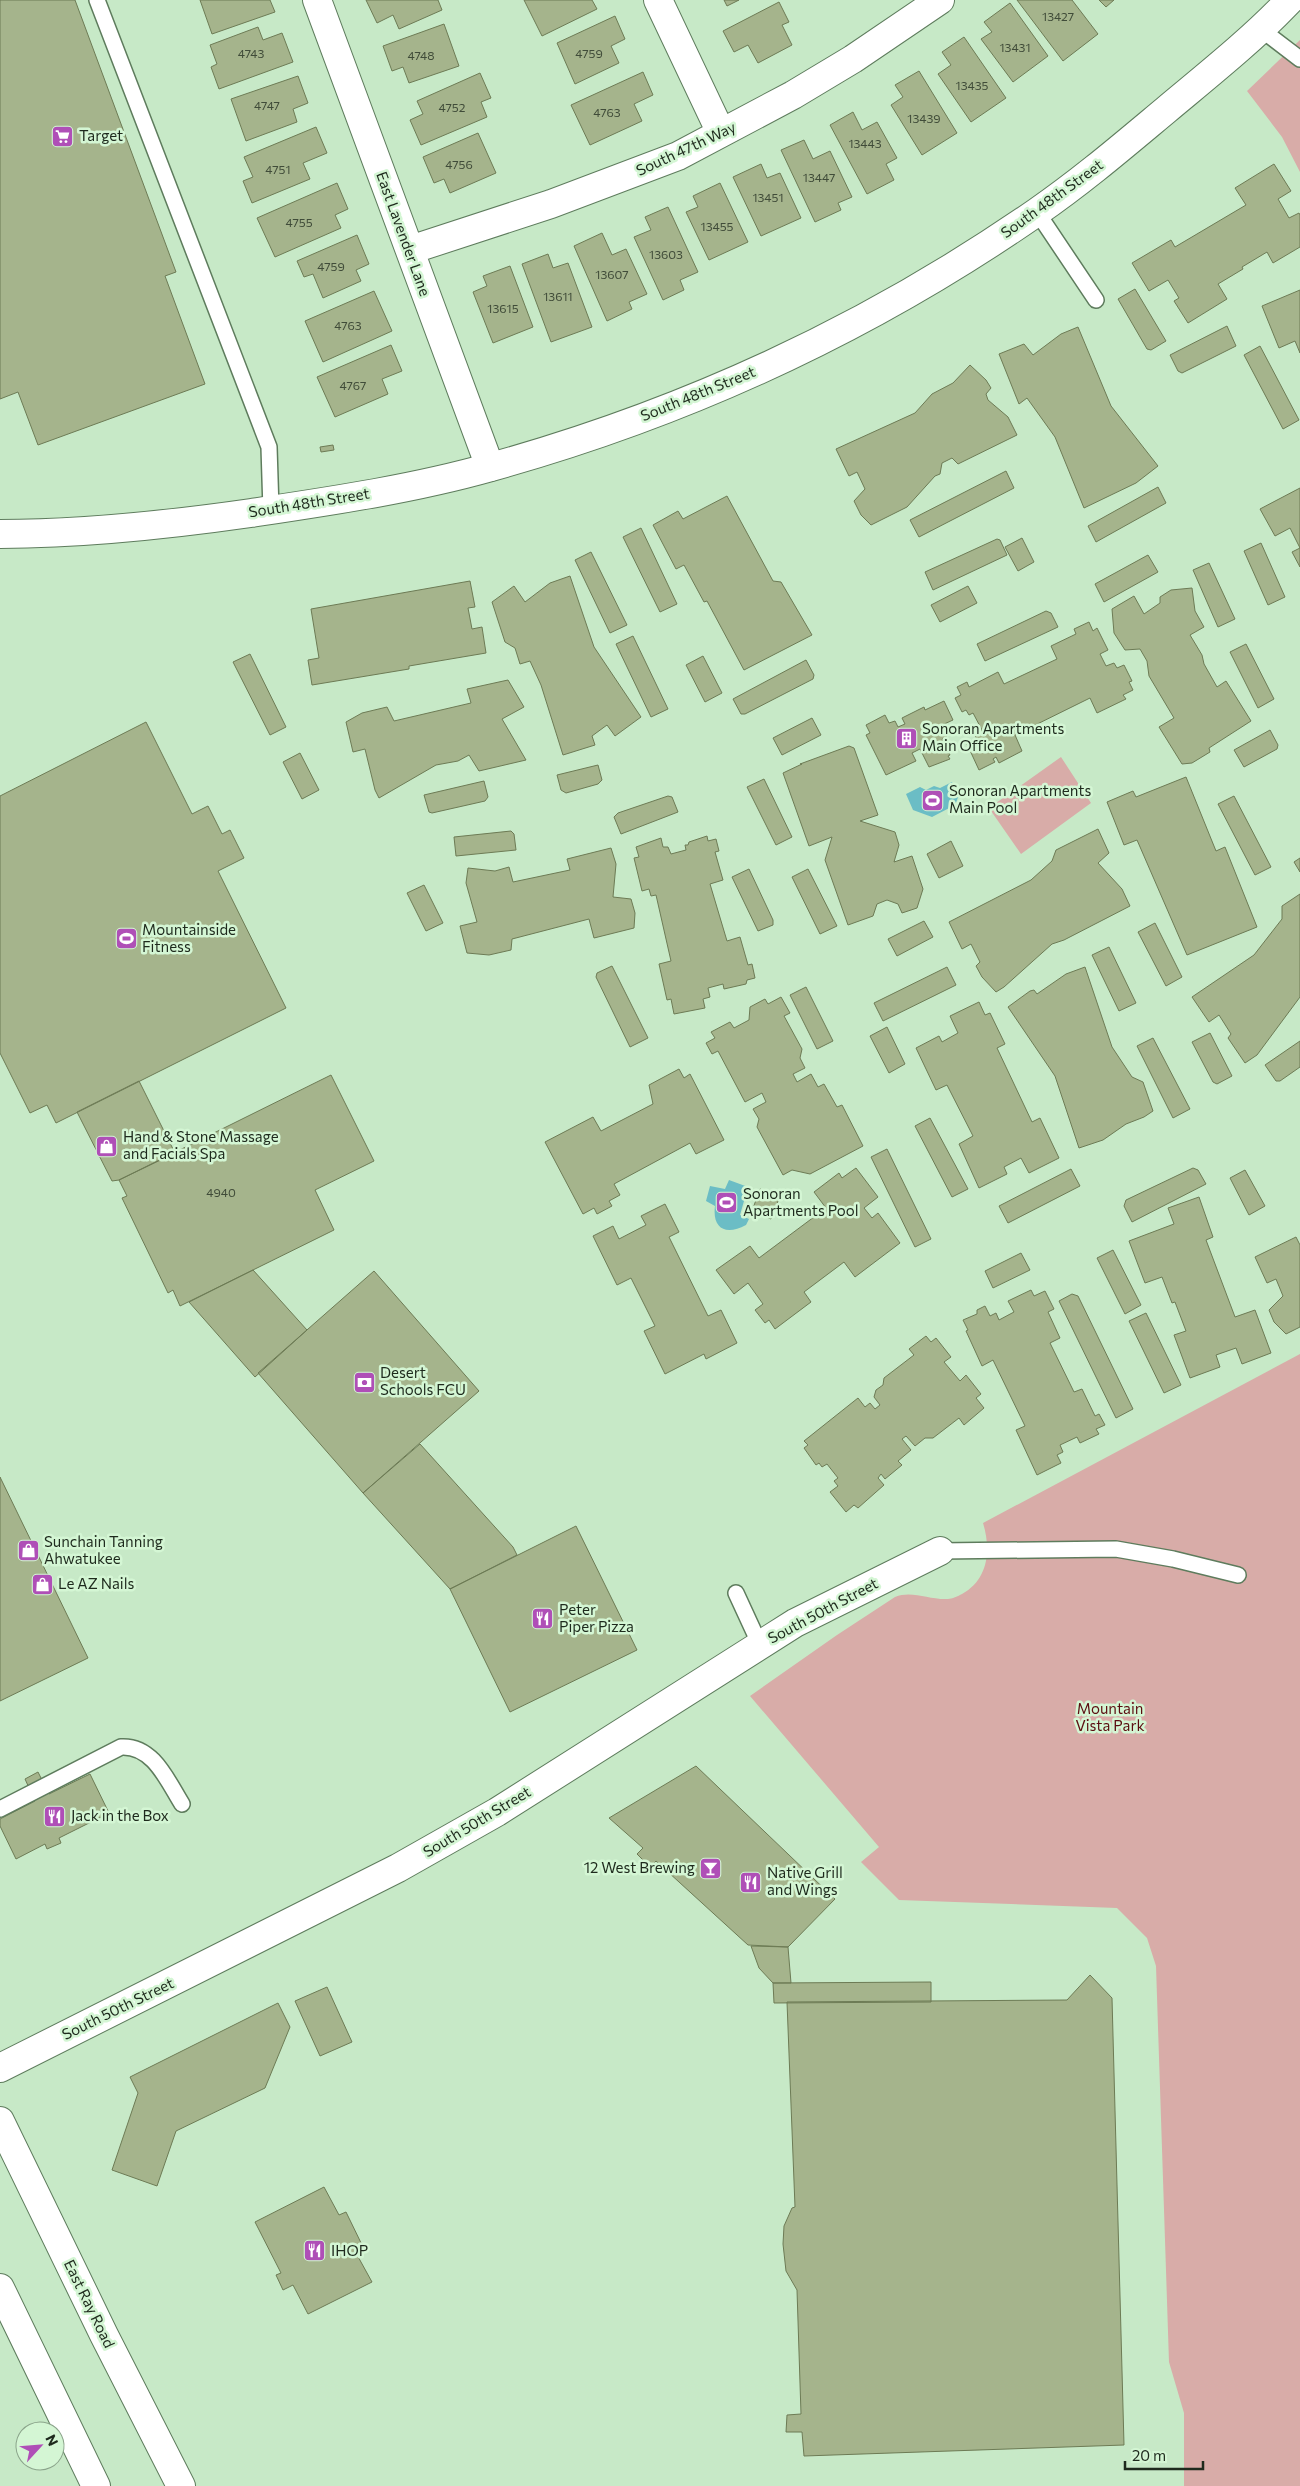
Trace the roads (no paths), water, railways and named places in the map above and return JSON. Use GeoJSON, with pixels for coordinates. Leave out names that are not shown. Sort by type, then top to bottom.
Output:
{"type":"FeatureCollection","features":[{"type":"Feature","properties":{"kind":"street","name":"East Lavender Lane"},"geometry":{"type":"LineString","coordinates":[[317,0],[490,467]]}},
{"type":"Feature","properties":{"kind":"street"},"geometry":{"type":"LineString","coordinates":[[658,0],[722,133]]}},
{"type":"Feature","properties":{"kind":"street","name":"South 47th Way"},"geometry":{"type":"LineString","coordinates":[[410,250],[621,179],[678,156],[786,99],[853,59],[940,0]]}},
{"type":"Feature","properties":{"kind":"street","name":"South 48th Street"},"geometry":{"type":"LineString","coordinates":[[0,534],[122,529],[271,510],[384,491],[490,467],[562,446],[693,398],[762,369],[876,312],[1037,212],[1102,164],[1262,30],[1290,0]]}},
{"type":"Feature","properties":{"kind":"street","name":"South 50th Street"},"geometry":{"type":"LineString","coordinates":[[0,2068],[398,1868],[497,1812],[690,1692],[795,1623],[940,1551]]}},
{"type":"Feature","properties":{"kind":"street","name":"East Ray Road"},"geometry":{"type":"LineString","coordinates":[[0,2121],[104,2335],[181,2486]]}},
{"type":"Feature","properties":{"kind":"street"},"geometry":{"type":"LineString","coordinates":[[0,2288],[96,2486]]}},
{"type":"Feature","properties":{"kind":"lane"},"geometry":{"type":"LineString","coordinates":[[97,0],[269,447],[271,510]]}},
{"type":"Feature","properties":{"kind":"lane"},"geometry":{"type":"LineString","coordinates":[[1262,30],[1300,58]]}},
{"type":"Feature","properties":{"kind":"lane"},"geometry":{"type":"LineString","coordinates":[[1037,212],[1096,300]]}},
{"type":"Feature","properties":{"kind":"lane"},"geometry":{"type":"LineString","coordinates":[[940,1551],[1116,1549],[1173,1559],[1238,1575]]}},
{"type":"Feature","properties":{"kind":"lane"},"geometry":{"type":"LineString","coordinates":[[736,1593],[760,1645]]}},
{"type":"Feature","properties":{"kind":"lane"},"geometry":{"type":"LineString","coordinates":[[0,1809],[121,1748],[131,1747],[150,1756],[182,1804]]}},
{"type":"Feature","properties":{"kind":"water","name":"Sonoran Apartments Main Pool"},"geometry":{"type":"Polygon","coordinates":[[[952,782],[959,795],[955,805],[932,817],[913,810],[906,794],[920,787],[926,790],[934,786],[940,788],[952,782]]]}},
{"type":"Feature","properties":{"kind":"water","name":"Sonoran Apartments Pool"},"geometry":{"type":"Polygon","coordinates":[[[729,1180],[748,1187],[740,1215],[749,1219],[746,1225],[732,1230],[727,1230],[718,1225],[715,1206],[706,1201],[710,1186],[725,1189],[729,1180]]]}},
{"type":"Feature","properties":{"kind":"place","name":"Target"},"geometry":{"type":"Point","coordinates":[63,136]}},
{"type":"Feature","properties":{"kind":"place","name":"Sonoran Apartments Main Office"},"geometry":{"type":"Point","coordinates":[906,738]}},
{"type":"Feature","properties":{"kind":"place","name":"Sonoran Apartments Main Pool"},"geometry":{"type":"Point","coordinates":[933,800]}},
{"type":"Feature","properties":{"kind":"place","name":"Mountainside Fitness"},"geometry":{"type":"Point","coordinates":[126,939]}},
{"type":"Feature","properties":{"kind":"place","name":"Hand & Stone Massage and Facials Spa"},"geometry":{"type":"Point","coordinates":[107,1146]}},
{"type":"Feature","properties":{"kind":"place","name":"Sonoran Apartments Pool"},"geometry":{"type":"Point","coordinates":[727,1203]}},
{"type":"Feature","properties":{"kind":"place","name":"Desert Schools FCU"},"geometry":{"type":"Point","coordinates":[364,1382]}},
{"type":"Feature","properties":{"kind":"place","name":"Sunchain Tanning Ahwatukee"},"geometry":{"type":"Point","coordinates":[28,1551]}},
{"type":"Feature","properties":{"kind":"place","name":"Le AZ Nails"},"geometry":{"type":"Point","coordinates":[42,1584]}},
{"type":"Feature","properties":{"kind":"place","name":"Peter Piper Pizza"},"geometry":{"type":"Point","coordinates":[543,1619]}},
{"type":"Feature","properties":{"kind":"place","name":"Jack in the Box"},"geometry":{"type":"Point","coordinates":[55,1816]}},
{"type":"Feature","properties":{"kind":"place","name":"12 West Brewing"},"geometry":{"type":"Point","coordinates":[711,1868]}},
{"type":"Feature","properties":{"kind":"place","name":"Native Grill and Wings"},"geometry":{"type":"Point","coordinates":[751,1882]}},
{"type":"Feature","properties":{"kind":"place","name":"IHOP"},"geometry":{"type":"Point","coordinates":[315,2251]}},
{"type":"Feature","properties":{"kind":"park label","name":"Mountain Vista Park"},"geometry":{"type":"Point","coordinates":[1110,1718]}}]}
